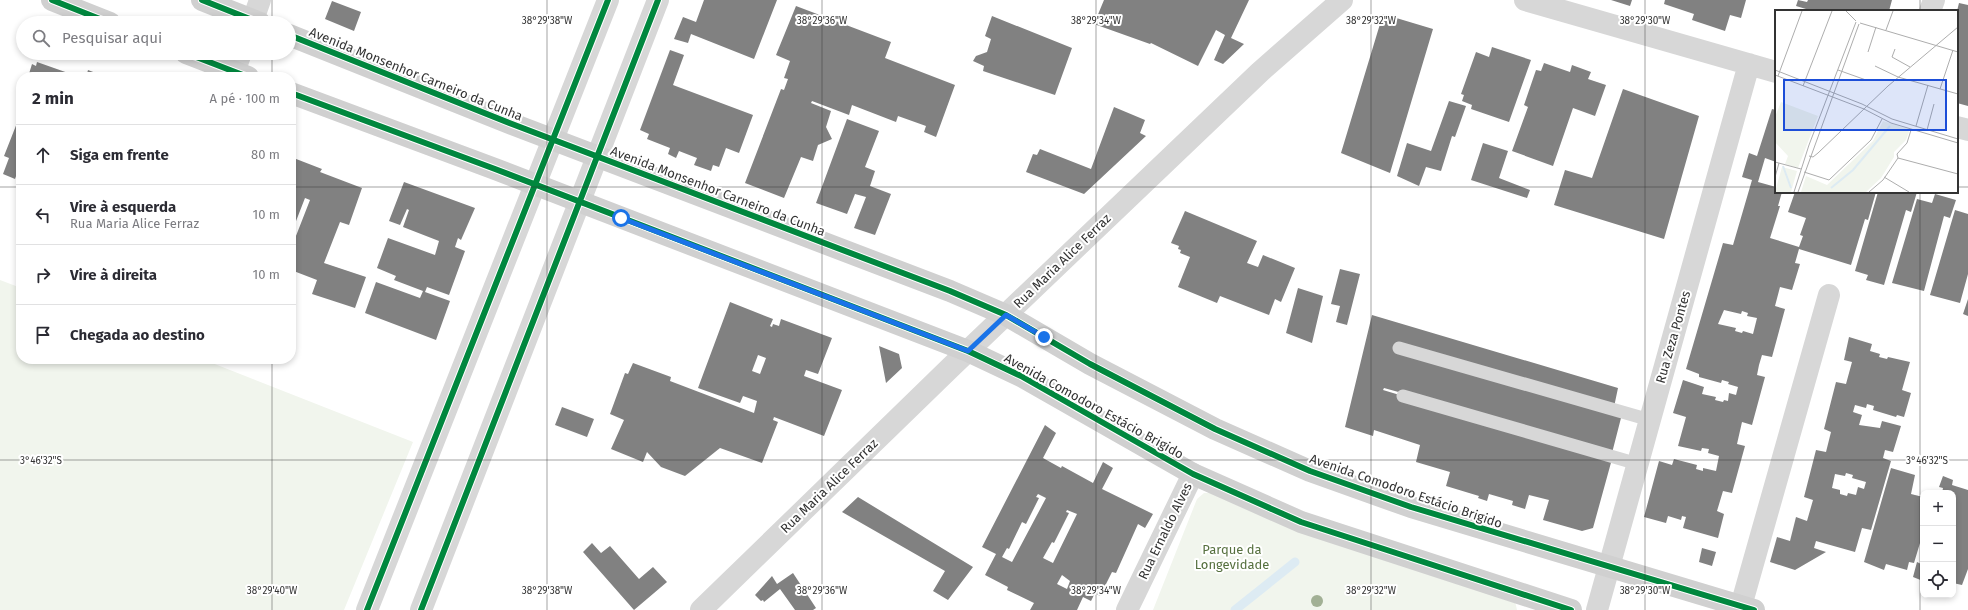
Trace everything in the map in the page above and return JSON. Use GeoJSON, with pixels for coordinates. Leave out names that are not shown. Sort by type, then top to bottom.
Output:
{"type":"FeatureCollection","features":[{"type":"Feature","properties":{"kind":"main road"},"geometry":{"type":"LineString","coordinates":[[52,0],[92,16]]}},
{"type":"Feature","properties":{"kind":"main road"},"geometry":{"type":"LineString","coordinates":[[202,0],[241,16]]}},
{"type":"Feature","properties":{"kind":"main road","name":"Avenida Monsenhor Carneiro da Cunha"},"geometry":{"type":"LineString","coordinates":[[296,37],[554,140],[943,288],[1006,315]]}},
{"type":"Feature","properties":{"kind":"main road"},"geometry":{"type":"LineString","coordinates":[[214,60],[241,67]]}},
{"type":"Feature","properties":{"kind":"main road"},"geometry":{"type":"LineString","coordinates":[[296,95],[536,185],[968,351]]}},
{"type":"Feature","properties":{"kind":"main road","name":"Avenida Comodoro Estácio Brigido"},"geometry":{"type":"LineString","coordinates":[[1006,315],[1138,390],[1215,429],[1310,471],[1411,507],[1609,568],[1747,608]]}},
{"type":"Feature","properties":{"kind":"main road","name":"Avenida Comodoro Estácio Brigido"},"geometry":{"type":"LineString","coordinates":[[968,351],[1021,376],[1193,474],[1301,522],[1549,607],[1571,610]]}},
{"type":"Feature","properties":{"kind":"street"},"geometry":{"type":"LineString","coordinates":[[256,16],[260,0]]}},
{"type":"Feature","properties":{"kind":"street"},"geometry":{"type":"LineString","coordinates":[[367,610],[554,140],[608,0]]}},
{"type":"Feature","properties":{"kind":"street"},"geometry":{"type":"LineString","coordinates":[[421,610],[658,0]]}},
{"type":"Feature","properties":{"kind":"street","name":"Rua Maria Alice Ferraz"},"geometry":{"type":"LineString","coordinates":[[701,610],[968,351],[1260,72],[1342,0]]}},
{"type":"Feature","properties":{"kind":"street"},"geometry":{"type":"LineString","coordinates":[[1525,0],[1775,72]]}},
{"type":"Feature","properties":{"kind":"street"},"geometry":{"type":"LineString","coordinates":[[1930,10],[1934,0]]}},
{"type":"Feature","properties":{"kind":"street","name":"Rua Zeza Pontes"},"geometry":{"type":"LineString","coordinates":[[1597,610],[1749,64]]}},
{"type":"Feature","properties":{"kind":"street"},"geometry":{"type":"LineString","coordinates":[[1958,127],[1968,130]]}},
{"type":"Feature","properties":{"kind":"street"},"geometry":{"type":"LineString","coordinates":[[1747,608],[1830,296]]}},
{"type":"Feature","properties":{"kind":"street","name":"Rua Ernaldo Alves"},"geometry":{"type":"LineString","coordinates":[[1127,610],[1193,474]]}},
{"type":"Feature","properties":{"kind":"lane"},"geometry":{"type":"LineString","coordinates":[[1400,348],[1650,420]]}},
{"type":"Feature","properties":{"kind":"lane"},"geometry":{"type":"LineString","coordinates":[[1403,396],[1638,464]]}},
{"type":"Feature","properties":{"kind":"green space"},"geometry":{"type":"Polygon","coordinates":[[[0,280],[16,286],[16,364],[215,364],[413,442],[344,610],[0,610],[0,280]]]}},
{"type":"Feature","properties":{"kind":"green space","name":"Parque da Longevidade"},"geometry":{"type":"Polygon","coordinates":[[[1204,493],[1211,493],[1514,597],[1517,610],[1153,610],[1197,499],[1204,493]]]}},
{"type":"Feature","properties":{"kind":"building"},"geometry":{"type":"Polygon","coordinates":[[[704,0],[777,0],[754,59],[691,34],[688,43],[674,39],[683,17],[696,22],[704,0]]]}},
{"type":"Feature","properties":{"kind":"building"},"geometry":{"type":"Polygon","coordinates":[[[1104,0],[1249,0],[1231,38],[1244,44],[1223,64],[1214,60],[1225,35],[1216,30],[1198,66],[1151,43],[1150,44],[1094,24],[1104,0]]]}},
{"type":"Feature","properties":{"kind":"building"},"geometry":{"type":"Polygon","coordinates":[[[1611,0],[1632,0],[1630,6],[1611,0]]]}},
{"type":"Feature","properties":{"kind":"building"},"geometry":{"type":"Polygon","coordinates":[[[1665,0],[1746,0],[1741,18],[1730,15],[1725,31],[1692,20],[1694,14],[1664,4],[1665,0]]]}},
{"type":"Feature","properties":{"kind":"building"},"geometry":{"type":"Polygon","coordinates":[[[1798,0],[1807,2],[1808,0],[1892,0],[1889,10],[1806,10],[1796,6],[1798,0]]]}},
{"type":"Feature","properties":{"kind":"building"},"geometry":{"type":"Polygon","coordinates":[[[332,1],[361,12],[354,31],[325,19],[332,1]]]}},
{"type":"Feature","properties":{"kind":"building"},"geometry":{"type":"Polygon","coordinates":[[[1959,3],[1968,5],[1968,106],[1958,103],[1957,10],[1959,3]]]}},
{"type":"Feature","properties":{"kind":"building"},"geometry":{"type":"Polygon","coordinates":[[[796,6],[891,42],[885,58],[955,85],[936,137],[924,132],[926,126],[898,116],[896,122],[852,105],[849,115],[812,101],[811,103],[831,111],[826,127],[832,139],[818,145],[813,161],[801,157],[784,198],[745,183],[781,89],[784,90],[788,79],[784,78],[790,61],[776,55],[796,6]]]}},
{"type":"Feature","properties":{"kind":"building"},"geometry":{"type":"Polygon","coordinates":[[[1383,14],[1433,29],[1390,173],[1341,153],[1383,14]]]}},
{"type":"Feature","properties":{"kind":"building"},"geometry":{"type":"Polygon","coordinates":[[[992,16],[1072,48],[1055,95],[983,71],[984,66],[973,61],[976,56],[987,52],[991,39],[985,36],[992,16]]]}},
{"type":"Feature","properties":{"kind":"building"},"geometry":{"type":"Polygon","coordinates":[[[1492,47],[1531,60],[1509,122],[1471,109],[1472,105],[1462,101],[1464,95],[1461,94],[1476,52],[1489,57],[1492,47]]]}},
{"type":"Feature","properties":{"kind":"building"},"geometry":{"type":"Polygon","coordinates":[[[670,50],[684,55],[673,85],[753,115],[739,153],[726,148],[719,167],[713,165],[711,171],[694,165],[697,158],[679,151],[676,158],[668,154],[670,148],[647,139],[649,134],[640,130],[670,50]]]}},
{"type":"Feature","properties":{"kind":"building"},"geometry":{"type":"Polygon","coordinates":[[[37,62],[65,72],[30,72],[32,64],[36,66],[37,62]]]}},
{"type":"Feature","properties":{"kind":"building"},"geometry":{"type":"Polygon","coordinates":[[[1544,63],[1570,72],[1572,65],[1591,72],[1588,79],[1606,85],[1595,116],[1573,108],[1553,166],[1512,151],[1528,107],[1524,105],[1536,70],[1541,71],[1544,63]]]}},
{"type":"Feature","properties":{"kind":"building"},"geometry":{"type":"Polygon","coordinates":[[[1623,89],[1699,116],[1664,239],[1554,205],[1565,170],[1592,178],[1623,89]]]}},
{"type":"Feature","properties":{"kind":"building"},"geometry":{"type":"Polygon","coordinates":[[[1449,101],[1466,106],[1455,137],[1452,136],[1441,171],[1426,167],[1419,186],[1397,176],[1407,143],[1431,151],[1449,101]]]}},
{"type":"Feature","properties":{"kind":"building"},"geometry":{"type":"Polygon","coordinates":[[[1114,107],[1145,120],[1140,133],[1146,136],[1084,194],[1026,172],[1033,154],[1037,155],[1040,149],[1091,169],[1114,107]]]}},
{"type":"Feature","properties":{"kind":"building"},"geometry":{"type":"Polygon","coordinates":[[[1772,109],[1775,110],[1775,162],[1765,158],[1758,182],[1775,187],[1775,193],[1782,193],[1778,206],[1780,206],[1770,238],[1799,247],[1803,236],[1800,235],[1806,218],[1788,212],[1795,193],[1876,193],[1868,220],[1865,219],[1851,265],[1799,249],[1795,263],[1800,264],[1792,290],[1780,287],[1775,306],[1785,309],[1772,357],[1762,355],[1759,365],[1757,375],[1765,377],[1752,425],[1742,422],[1737,444],[1745,446],[1732,493],[1723,491],[1717,511],[1724,514],[1718,538],[1683,528],[1686,517],[1682,516],[1681,520],[1668,516],[1666,523],[1644,517],[1659,461],[1672,465],[1674,459],[1697,465],[1696,469],[1703,471],[1703,468],[1716,471],[1719,456],[1708,453],[1709,449],[1702,448],[1701,451],[1678,446],[1686,417],[1673,413],[1683,380],[1704,387],[1702,394],[1716,397],[1715,400],[1723,402],[1724,400],[1728,401],[1729,393],[1736,395],[1738,387],[1728,384],[1729,382],[1722,380],[1721,383],[1699,377],[1699,374],[1686,369],[1723,243],[1733,245],[1752,180],[1742,177],[1749,153],[1757,156],[1772,109]],[[1724,310],[1718,324],[1736,328],[1735,331],[1742,333],[1743,331],[1753,334],[1757,318],[1747,316],[1748,313],[1742,311],[1741,314],[1724,310]]]}},
{"type":"Feature","properties":{"kind":"building"},"geometry":{"type":"Polygon","coordinates":[[[847,119],[879,131],[865,167],[875,171],[870,186],[891,194],[875,235],[854,228],[866,197],[855,194],[847,214],[816,203],[847,119]]]}},
{"type":"Feature","properties":{"kind":"building"},"geometry":{"type":"Polygon","coordinates":[[[16,126],[15,179],[3,174],[9,158],[4,156],[16,126]]]}},
{"type":"Feature","properties":{"kind":"building"},"geometry":{"type":"Polygon","coordinates":[[[1483,143],[1508,151],[1499,178],[1530,190],[1527,198],[1471,180],[1483,143]]]}},
{"type":"Feature","properties":{"kind":"building"},"geometry":{"type":"Polygon","coordinates":[[[296,159],[322,169],[320,172],[362,188],[349,225],[340,222],[324,263],[366,277],[355,308],[312,294],[317,280],[296,272],[296,236],[310,200],[305,198],[296,221],[296,159]]]}},
{"type":"Feature","properties":{"kind":"building"},"geometry":{"type":"Polygon","coordinates":[[[404,182],[475,208],[461,240],[458,238],[455,247],[465,251],[449,295],[427,287],[425,292],[450,301],[436,340],[365,313],[376,282],[420,298],[423,291],[394,280],[396,276],[377,268],[388,238],[435,255],[439,241],[403,227],[409,210],[407,209],[400,225],[389,221],[404,182]]]}},
{"type":"Feature","properties":{"kind":"building"},"geometry":{"type":"Polygon","coordinates":[[[1878,193],[1917,193],[1911,212],[1906,210],[1884,285],[1866,280],[1868,275],[1855,271],[1878,193]]]}},
{"type":"Feature","properties":{"kind":"building"},"geometry":{"type":"Polygon","coordinates":[[[1935,194],[1956,200],[1950,218],[1944,216],[1924,291],[1892,283],[1917,199],[1932,203],[1935,194]]]}},
{"type":"Feature","properties":{"kind":"building"},"geometry":{"type":"Polygon","coordinates":[[[1955,210],[1968,214],[1968,274],[1960,303],[1930,295],[1955,210]]]}},
{"type":"Feature","properties":{"kind":"building"},"geometry":{"type":"Polygon","coordinates":[[[1185,211],[1257,241],[1247,263],[1258,267],[1263,255],[1295,268],[1281,302],[1275,299],[1269,315],[1220,296],[1217,303],[1178,287],[1190,257],[1180,253],[1181,250],[1178,249],[1179,246],[1171,243],[1185,211]]]}},
{"type":"Feature","properties":{"kind":"building"},"geometry":{"type":"Polygon","coordinates":[[[1340,269],[1360,274],[1347,325],[1336,322],[1340,306],[1331,304],[1340,269]]]}},
{"type":"Feature","properties":{"kind":"building"},"geometry":{"type":"Polygon","coordinates":[[[1298,288],[1323,296],[1312,343],[1286,333],[1298,288]]]}},
{"type":"Feature","properties":{"kind":"building"},"geometry":{"type":"Polygon","coordinates":[[[1968,299],[1968,316],[1963,314],[1968,299]]]}},
{"type":"Feature","properties":{"kind":"building"},"geometry":{"type":"Polygon","coordinates":[[[730,302],[773,319],[770,326],[772,327],[773,324],[779,326],[781,319],[832,338],[818,374],[806,370],[804,376],[842,390],[824,436],[774,417],[773,420],[778,422],[762,463],[720,448],[685,476],[661,467],[647,452],[643,462],[611,449],[624,420],[610,414],[625,373],[628,374],[633,363],[671,377],[670,381],[754,413],[757,401],[743,396],[740,403],[698,388],[730,302]],[[758,355],[752,371],[760,374],[766,358],[758,355]]]}},
{"type":"Feature","properties":{"kind":"building"},"geometry":{"type":"Polygon","coordinates":[[[1372,315],[1618,388],[1614,407],[1621,418],[1612,453],[1384,388],[1383,390],[1612,459],[1593,528],[1582,531],[1543,520],[1549,500],[1529,495],[1525,509],[1512,505],[1513,501],[1489,494],[1487,501],[1478,498],[1479,496],[1446,486],[1450,472],[1416,462],[1420,445],[1374,430],[1373,436],[1345,427],[1372,315]]]}},
{"type":"Feature","properties":{"kind":"building"},"geometry":{"type":"Polygon","coordinates":[[[1849,337],[1872,344],[1870,351],[1880,354],[1879,357],[1887,359],[1888,357],[1910,362],[1902,390],[1911,393],[1904,417],[1897,415],[1896,417],[1873,410],[1874,406],[1867,404],[1866,408],[1855,405],[1853,412],[1862,415],[1859,425],[1880,428],[1882,421],[1901,426],[1893,452],[1885,450],[1883,458],[1891,461],[1871,530],[1862,528],[1855,552],[1816,541],[1814,548],[1826,552],[1795,570],[1770,562],[1777,537],[1790,541],[1796,517],[1807,521],[1813,500],[1804,497],[1816,450],[1826,452],[1831,432],[1824,429],[1836,382],[1846,384],[1852,362],[1844,360],[1849,337]],[[1846,473],[1845,476],[1835,474],[1832,488],[1840,490],[1840,494],[1847,496],[1848,493],[1856,495],[1858,487],[1864,489],[1866,482],[1852,478],[1853,475],[1846,473]]]}},
{"type":"Feature","properties":{"kind":"building"},"geometry":{"type":"Polygon","coordinates":[[[879,346],[899,354],[902,368],[886,383],[879,346]]]}},
{"type":"Feature","properties":{"kind":"building"},"geometry":{"type":"Polygon","coordinates":[[[562,407],[594,419],[587,437],[555,425],[562,407]]]}},
{"type":"Feature","properties":{"kind":"building"},"geometry":{"type":"Polygon","coordinates":[[[1045,425],[1056,433],[1043,458],[1061,468],[1062,466],[1093,483],[1103,462],[1113,468],[1102,489],[1153,514],[1145,528],[1138,524],[1116,573],[1112,572],[1100,596],[1093,592],[1092,594],[1094,595],[1091,601],[1083,597],[1077,610],[1030,610],[1034,603],[1007,590],[1008,587],[985,575],[996,554],[982,547],[1045,425]],[[1038,494],[1036,497],[1039,498],[1026,524],[1022,522],[1009,549],[1007,548],[1002,557],[1012,562],[1046,498],[1038,494]],[[1067,510],[1066,512],[1069,513],[1054,543],[1052,542],[1043,558],[1053,563],[1077,514],[1067,510]],[[1062,575],[1057,584],[1067,589],[1070,581],[1062,575]]]}},
{"type":"Feature","properties":{"kind":"building"},"geometry":{"type":"Polygon","coordinates":[[[1891,468],[1915,475],[1911,494],[1920,496],[1920,543],[1914,563],[1909,562],[1907,570],[1886,564],[1884,570],[1864,562],[1891,468]]]}},
{"type":"Feature","properties":{"kind":"building"},"geometry":{"type":"Polygon","coordinates":[[[1943,476],[1953,480],[1952,485],[1968,490],[1968,569],[1962,585],[1956,584],[1956,490],[1943,490],[1943,488],[1939,487],[1943,476]]]}},
{"type":"Feature","properties":{"kind":"building"},"geometry":{"type":"Polygon","coordinates":[[[858,497],[973,567],[948,600],[933,591],[945,571],[842,512],[858,497]]]}},
{"type":"Feature","properties":{"kind":"building"},"geometry":{"type":"Polygon","coordinates":[[[592,543],[601,553],[610,546],[639,579],[653,567],[667,582],[634,610],[583,552],[592,543]]]}},
{"type":"Feature","properties":{"kind":"building"},"geometry":{"type":"Polygon","coordinates":[[[1702,548],[1716,552],[1712,566],[1699,562],[1702,548]]]}},
{"type":"Feature","properties":{"kind":"building"},"geometry":{"type":"Polygon","coordinates":[[[1917,562],[1920,564],[1920,580],[1913,577],[1917,562]]]}},
{"type":"Feature","properties":{"kind":"building"},"geometry":{"type":"Polygon","coordinates":[[[793,573],[816,608],[813,610],[795,610],[780,589],[764,602],[755,595],[772,576],[777,584],[793,573]]]}},
{"type":"Feature","properties":{"kind":"waterway"},"geometry":{"type":"LineString","coordinates":[[1235,610],[1295,562]]}},
{"type":"Feature","properties":{"kind":"cycle path"},"geometry":{"type":"LineString","coordinates":[[52,0],[92,16]]}},
{"type":"Feature","properties":{"kind":"cycle path"},"geometry":{"type":"LineString","coordinates":[[202,0],[242,16]]}},
{"type":"Feature","properties":{"kind":"cycle path"},"geometry":{"type":"LineString","coordinates":[[367,610],[608,0]]}},
{"type":"Feature","properties":{"kind":"cycle path"},"geometry":{"type":"LineString","coordinates":[[421,610],[658,0]]}},
{"type":"Feature","properties":{"kind":"cycle path"},"geometry":{"type":"LineString","coordinates":[[296,38],[512,124],[950,291],[1006,315],[1090,364],[1215,429],[1310,471],[1411,507],[1754,610]]}},
{"type":"Feature","properties":{"kind":"cycle path"},"geometry":{"type":"LineString","coordinates":[[204,60],[235,72]]}},
{"type":"Feature","properties":{"kind":"cycle path"},"geometry":{"type":"LineString","coordinates":[[296,95],[495,169],[968,351],[1021,376],[1193,474],[1301,522],[1571,610]]}},
{"type":"Feature","properties":{"kind":"route"},"geometry":{"type":"LineString","coordinates":[[621,218],[968,351],[1006,315],[1044,337]]}}]}
